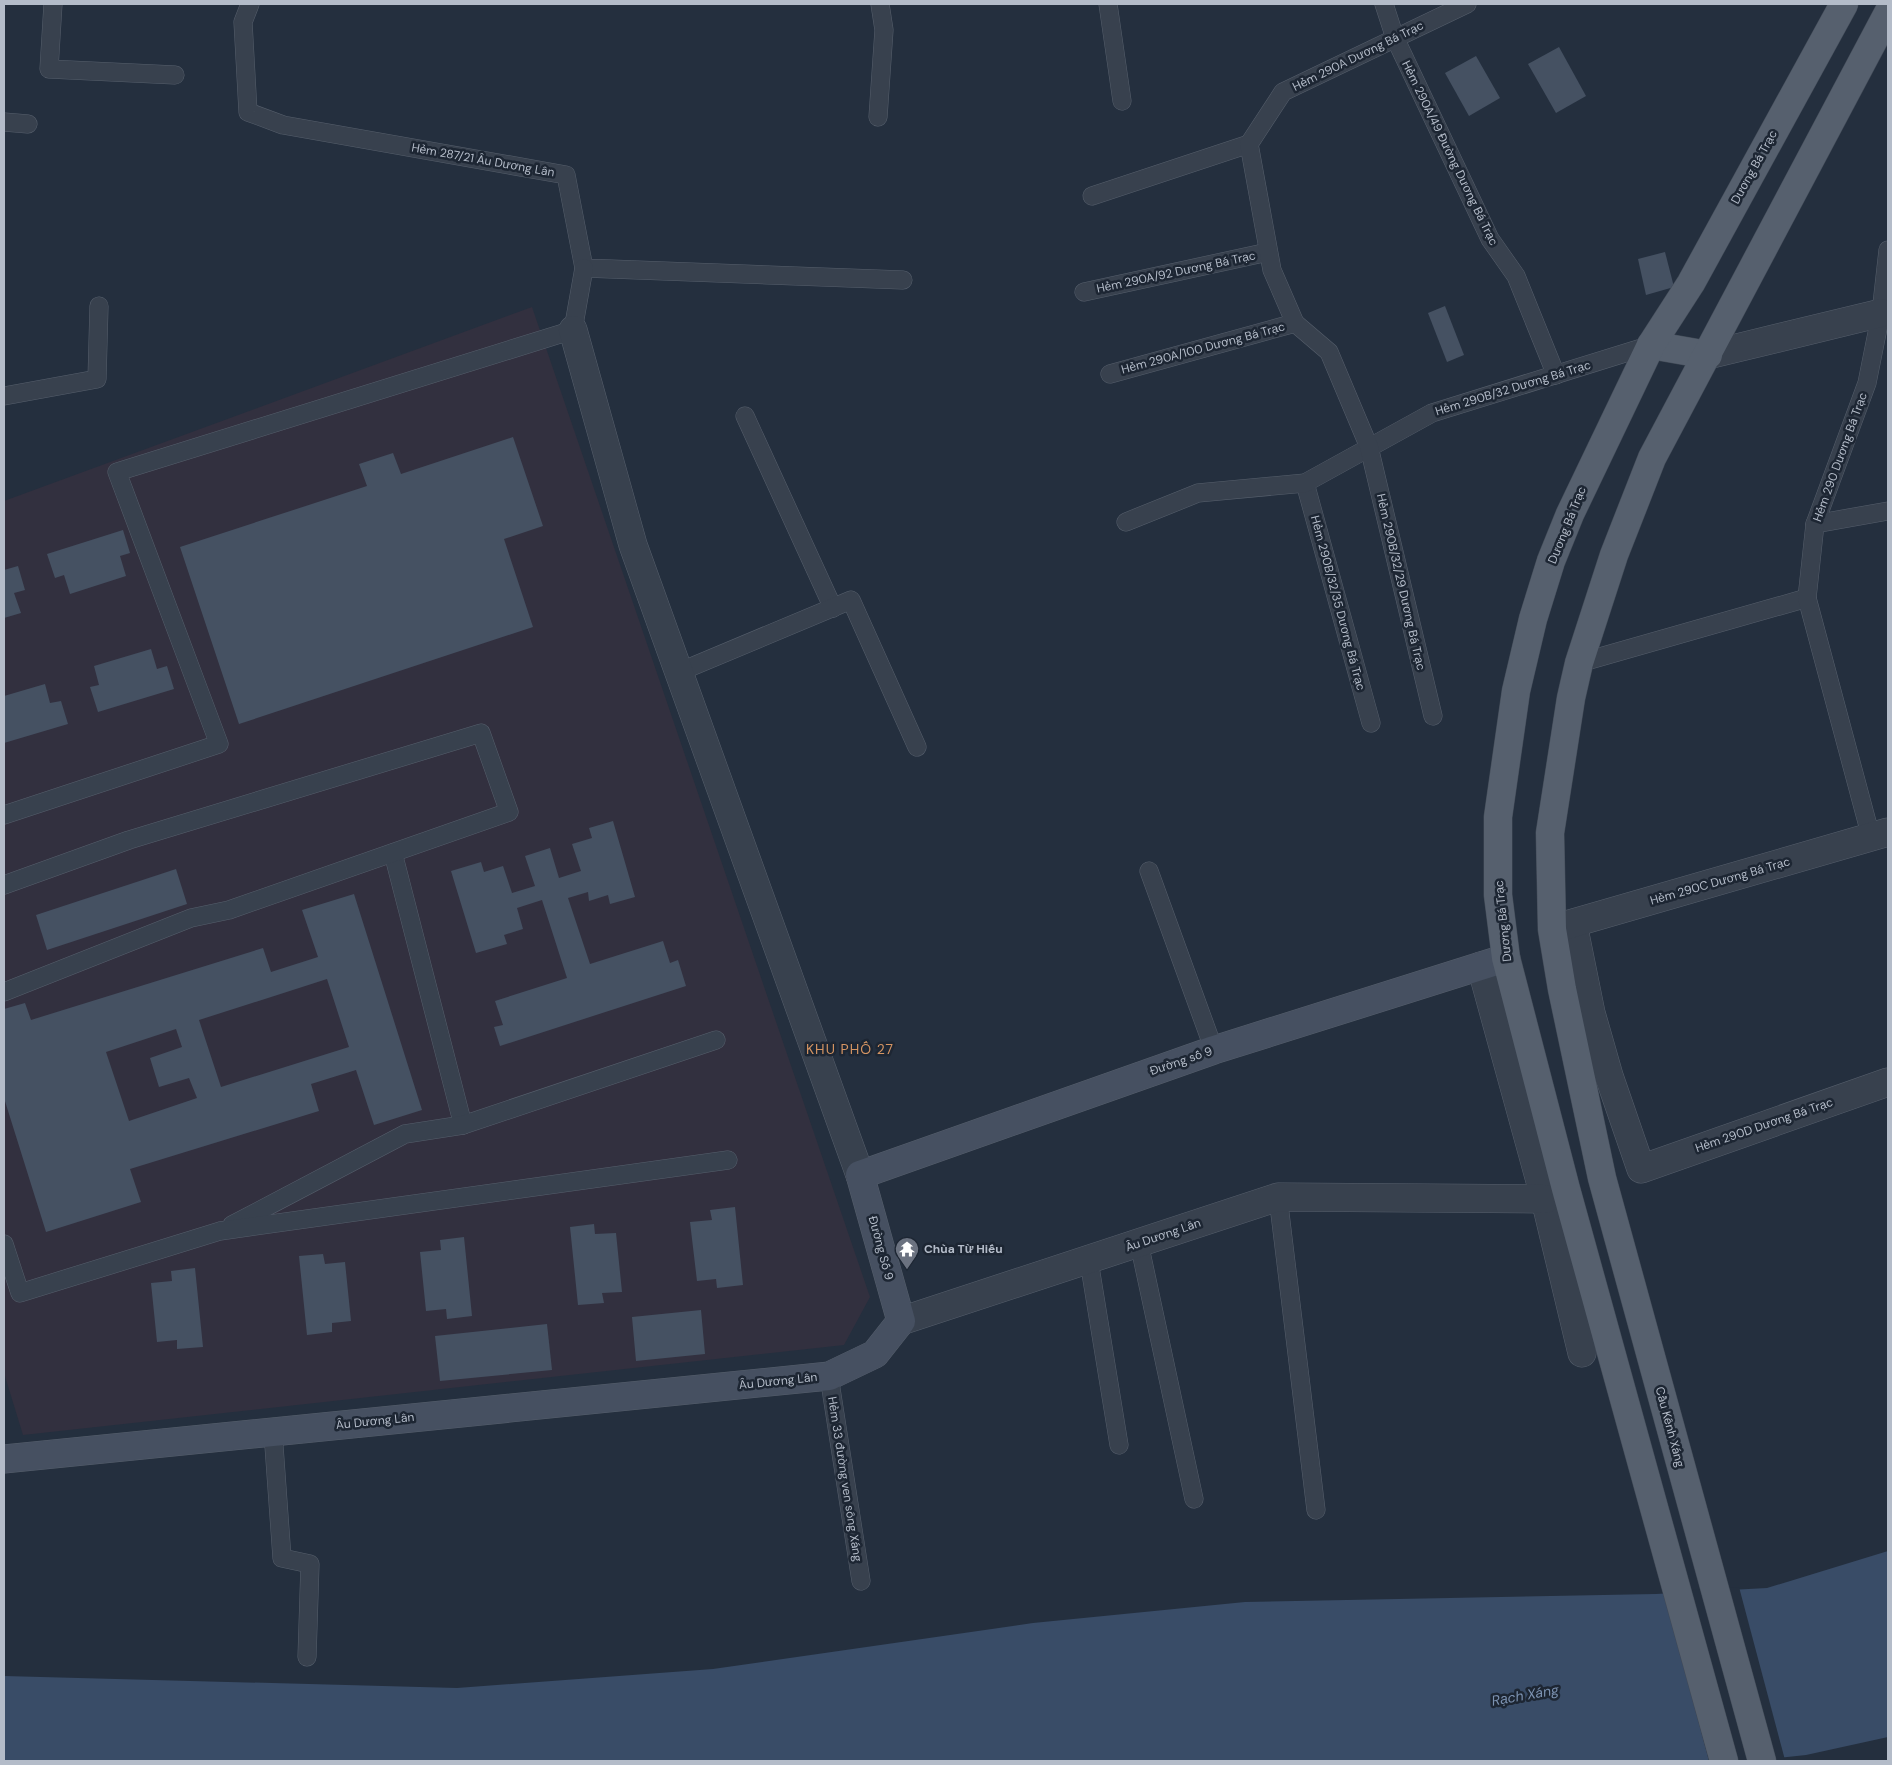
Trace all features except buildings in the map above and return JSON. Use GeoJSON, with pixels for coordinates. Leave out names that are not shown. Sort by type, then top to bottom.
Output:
{"type":"FeatureCollection","features":[{"type":"Feature","properties":{"kind":"main road","name":"Dương Bá Trạc"},"geometry":{"type":"LineString","coordinates":[[1724,1761],[1566,1189],[1545,1102],[1494,962],[1498,895],[1498,818],[1505,759],[1518,682],[1533,619],[1551,561],[1590,470],[1651,345],[1690,283],[1844,4]]}},
{"type":"Feature","properties":{"kind":"main road"},"geometry":{"type":"LineString","coordinates":[[1562,927],[1550,833],[1571,698],[1579,663],[1614,555],[1652,458],[1888,13]]}},
{"type":"Feature","properties":{"kind":"main road"},"geometry":{"type":"LineString","coordinates":[[1651,345],[1708,355]]}},
{"type":"Feature","properties":{"kind":"main road","name":"Cầu Kênh Xáng"},"geometry":{"type":"LineString","coordinates":[[1562,927],[1582,1092],[1602,1178],[1762,1761]]}},
{"type":"Feature","properties":{"kind":"street"},"geometry":{"type":"LineString","coordinates":[[1708,355],[1881,313]]}},
{"type":"Feature","properties":{"kind":"street"},"geometry":{"type":"LineString","coordinates":[[573,330],[633,545],[860,1176]]}},
{"type":"Feature","properties":{"kind":"street","name":"Hẻm 290C Dương Bá Trạc"},"geometry":{"type":"LineString","coordinates":[[1562,927],[1880,835]]}},
{"type":"Feature","properties":{"kind":"street","name":"Hẻm 290D Dương Bá Trạc"},"geometry":{"type":"LineString","coordinates":[[1562,927],[1592,1013],[1609,1076],[1641,1169],[1888,1082]]}},
{"type":"Feature","properties":{"kind":"street"},"geometry":{"type":"LineString","coordinates":[[1494,962],[1545,1199],[1582,1353]]}},
{"type":"Feature","properties":{"kind":"street","name":"Đường số 9"},"geometry":{"type":"LineString","coordinates":[[860,1176],[1214,1050],[1494,962]]}},
{"type":"Feature","properties":{"kind":"street","name":"Đường Số 9"},"geometry":{"type":"LineString","coordinates":[[860,1176],[901,1321]]}},
{"type":"Feature","properties":{"kind":"street","name":"Âu Dương Lân"},"geometry":{"type":"LineString","coordinates":[[4,1458],[829,1376],[875,1354],[901,1321],[1089,1261],[1278,1197],[1545,1199]]}},
{"type":"Feature","properties":{"kind":"lane"},"geometry":{"type":"LineString","coordinates":[[53,4],[49,69],[175,75]]}},
{"type":"Feature","properties":{"kind":"lane","name":"Hẻm 287/21 Âu Dương Lân"},"geometry":{"type":"LineString","coordinates":[[250,4],[243,22],[248,112],[283,125],[566,175],[584,268]]}},
{"type":"Feature","properties":{"kind":"lane"},"geometry":{"type":"LineString","coordinates":[[878,117],[884,30],[880,4]]}},
{"type":"Feature","properties":{"kind":"lane"},"geometry":{"type":"LineString","coordinates":[[1108,4],[1122,102]]}},
{"type":"Feature","properties":{"kind":"lane","name":"Hẻm 290A/49 Đường Dương Bá Trạc"},"geometry":{"type":"LineString","coordinates":[[1384,4],[1395,38],[1490,240],[1516,276],[1556,375]]}},
{"type":"Feature","properties":{"kind":"lane","name":"Hẻm 290A Dương Bá Trạc"},"geometry":{"type":"LineString","coordinates":[[1249,144],[1283,92],[1395,38],[1448,8],[1466,4]]}},
{"type":"Feature","properties":{"kind":"lane"},"geometry":{"type":"LineString","coordinates":[[4,122],[28,124]]}},
{"type":"Feature","properties":{"kind":"lane"},"geometry":{"type":"LineString","coordinates":[[1092,196],[1249,144],[1272,270],[1295,323],[1329,352],[1369,448]]}},
{"type":"Feature","properties":{"kind":"lane","name":"Hẻm 290 Dương Bá Trạc"},"geometry":{"type":"LineString","coordinates":[[1880,835],[1807,598],[1815,524],[1867,383],[1881,313],[1888,250]]}},
{"type":"Feature","properties":{"kind":"lane","name":"Hẻm 290A/92 Dương Bá Trạc"},"geometry":{"type":"LineString","coordinates":[[1084,292],[1268,252]]}},
{"type":"Feature","properties":{"kind":"lane"},"geometry":{"type":"LineString","coordinates":[[4,816],[219,744],[117,472],[573,330],[584,268],[903,280]]}},
{"type":"Feature","properties":{"kind":"lane"},"geometry":{"type":"LineString","coordinates":[[4,396],[97,379],[99,306]]}},
{"type":"Feature","properties":{"kind":"lane","name":"Hẻm 290A/100 Dương Bá Trạc"},"geometry":{"type":"LineString","coordinates":[[1110,374],[1295,323]]}},
{"type":"Feature","properties":{"kind":"lane","name":"Hẻm 290B/32 Dương Bá Trạc"},"geometry":{"type":"LineString","coordinates":[[1126,522],[1198,493],[1305,483],[1432,413],[1651,345]]}},
{"type":"Feature","properties":{"kind":"lane"},"geometry":{"type":"LineString","coordinates":[[745,416],[833,608]]}},
{"type":"Feature","properties":{"kind":"lane","name":"Hẻm 290B/32/29 Dương Bá Trạc"},"geometry":{"type":"LineString","coordinates":[[1369,448],[1433,716]]}},
{"type":"Feature","properties":{"kind":"lane","name":"Hẻm 290B/32/35 Dương Bá Trạc"},"geometry":{"type":"LineString","coordinates":[[1305,483],[1371,723]]}},
{"type":"Feature","properties":{"kind":"lane"},"geometry":{"type":"LineString","coordinates":[[1815,524],[1888,511]]}},
{"type":"Feature","properties":{"kind":"lane"},"geometry":{"type":"LineString","coordinates":[[1579,663],[1807,598]]}},
{"type":"Feature","properties":{"kind":"lane"},"geometry":{"type":"LineString","coordinates":[[679,672],[851,600],[917,747]]}},
{"type":"Feature","properties":{"kind":"lane"},"geometry":{"type":"LineString","coordinates":[[4,885],[129,840],[481,733],[509,812],[229,910],[191,918],[4,992]]}},
{"type":"Feature","properties":{"kind":"lane"},"geometry":{"type":"LineString","coordinates":[[393,853],[463,1125]]}},
{"type":"Feature","properties":{"kind":"lane"},"geometry":{"type":"LineString","coordinates":[[1149,872],[1214,1050]]}},
{"type":"Feature","properties":{"kind":"lane"},"geometry":{"type":"LineString","coordinates":[[220,1231],[405,1134],[463,1125],[716,1040]]}},
{"type":"Feature","properties":{"kind":"lane"},"geometry":{"type":"LineString","coordinates":[[4,1244],[20,1294],[220,1231],[728,1160]]}},
{"type":"Feature","properties":{"kind":"lane"},"geometry":{"type":"LineString","coordinates":[[1278,1197],[1316,1510]]}},
{"type":"Feature","properties":{"kind":"lane"},"geometry":{"type":"LineString","coordinates":[[1139,1243],[1194,1498]]}},
{"type":"Feature","properties":{"kind":"lane"},"geometry":{"type":"LineString","coordinates":[[1089,1261],[1119,1445]]}},
{"type":"Feature","properties":{"kind":"lane","name":"Hẻm 33 đường ven sông Xáng"},"geometry":{"type":"LineString","coordinates":[[829,1376],[860,1581]]}},
{"type":"Feature","properties":{"kind":"lane"},"geometry":{"type":"LineString","coordinates":[[273,1432],[282,1558],[310,1564],[307,1657]]}},
{"type":"Feature","properties":{"kind":"shaded area"},"geometry":{"type":"Polygon","coordinates":[[[532,307],[870,1297],[844,1345],[23,1435],[4,1373],[4,501],[532,307]]]}},
{"type":"Feature","properties":{"kind":"water","name":"Rạch Xáng"},"geometry":{"type":"Polygon","coordinates":[[[1888,1551],[1888,1737],[1806,1755],[1748,1761],[4,1761],[4,1676],[457,1688],[713,1669],[1033,1623],[1245,1602],[1656,1594],[1767,1588],[1888,1551]]]}},
{"type":"Feature","properties":{"kind":"pier"},"geometry":{"type":"Polygon","coordinates":[[[1739,1587],[1785,1760],[1709,1761],[1664,1591],[1739,1587]]]}},
{"type":"Feature","properties":{"kind":"place","name":"Chùa Từ Hiếu"},"geometry":{"type":"Point","coordinates":[907,1270]}},
{"type":"Feature","properties":{"kind":"district","name":"KHU PHỐ 27"},"geometry":{"type":"Point","coordinates":[850,1049]}}]}
